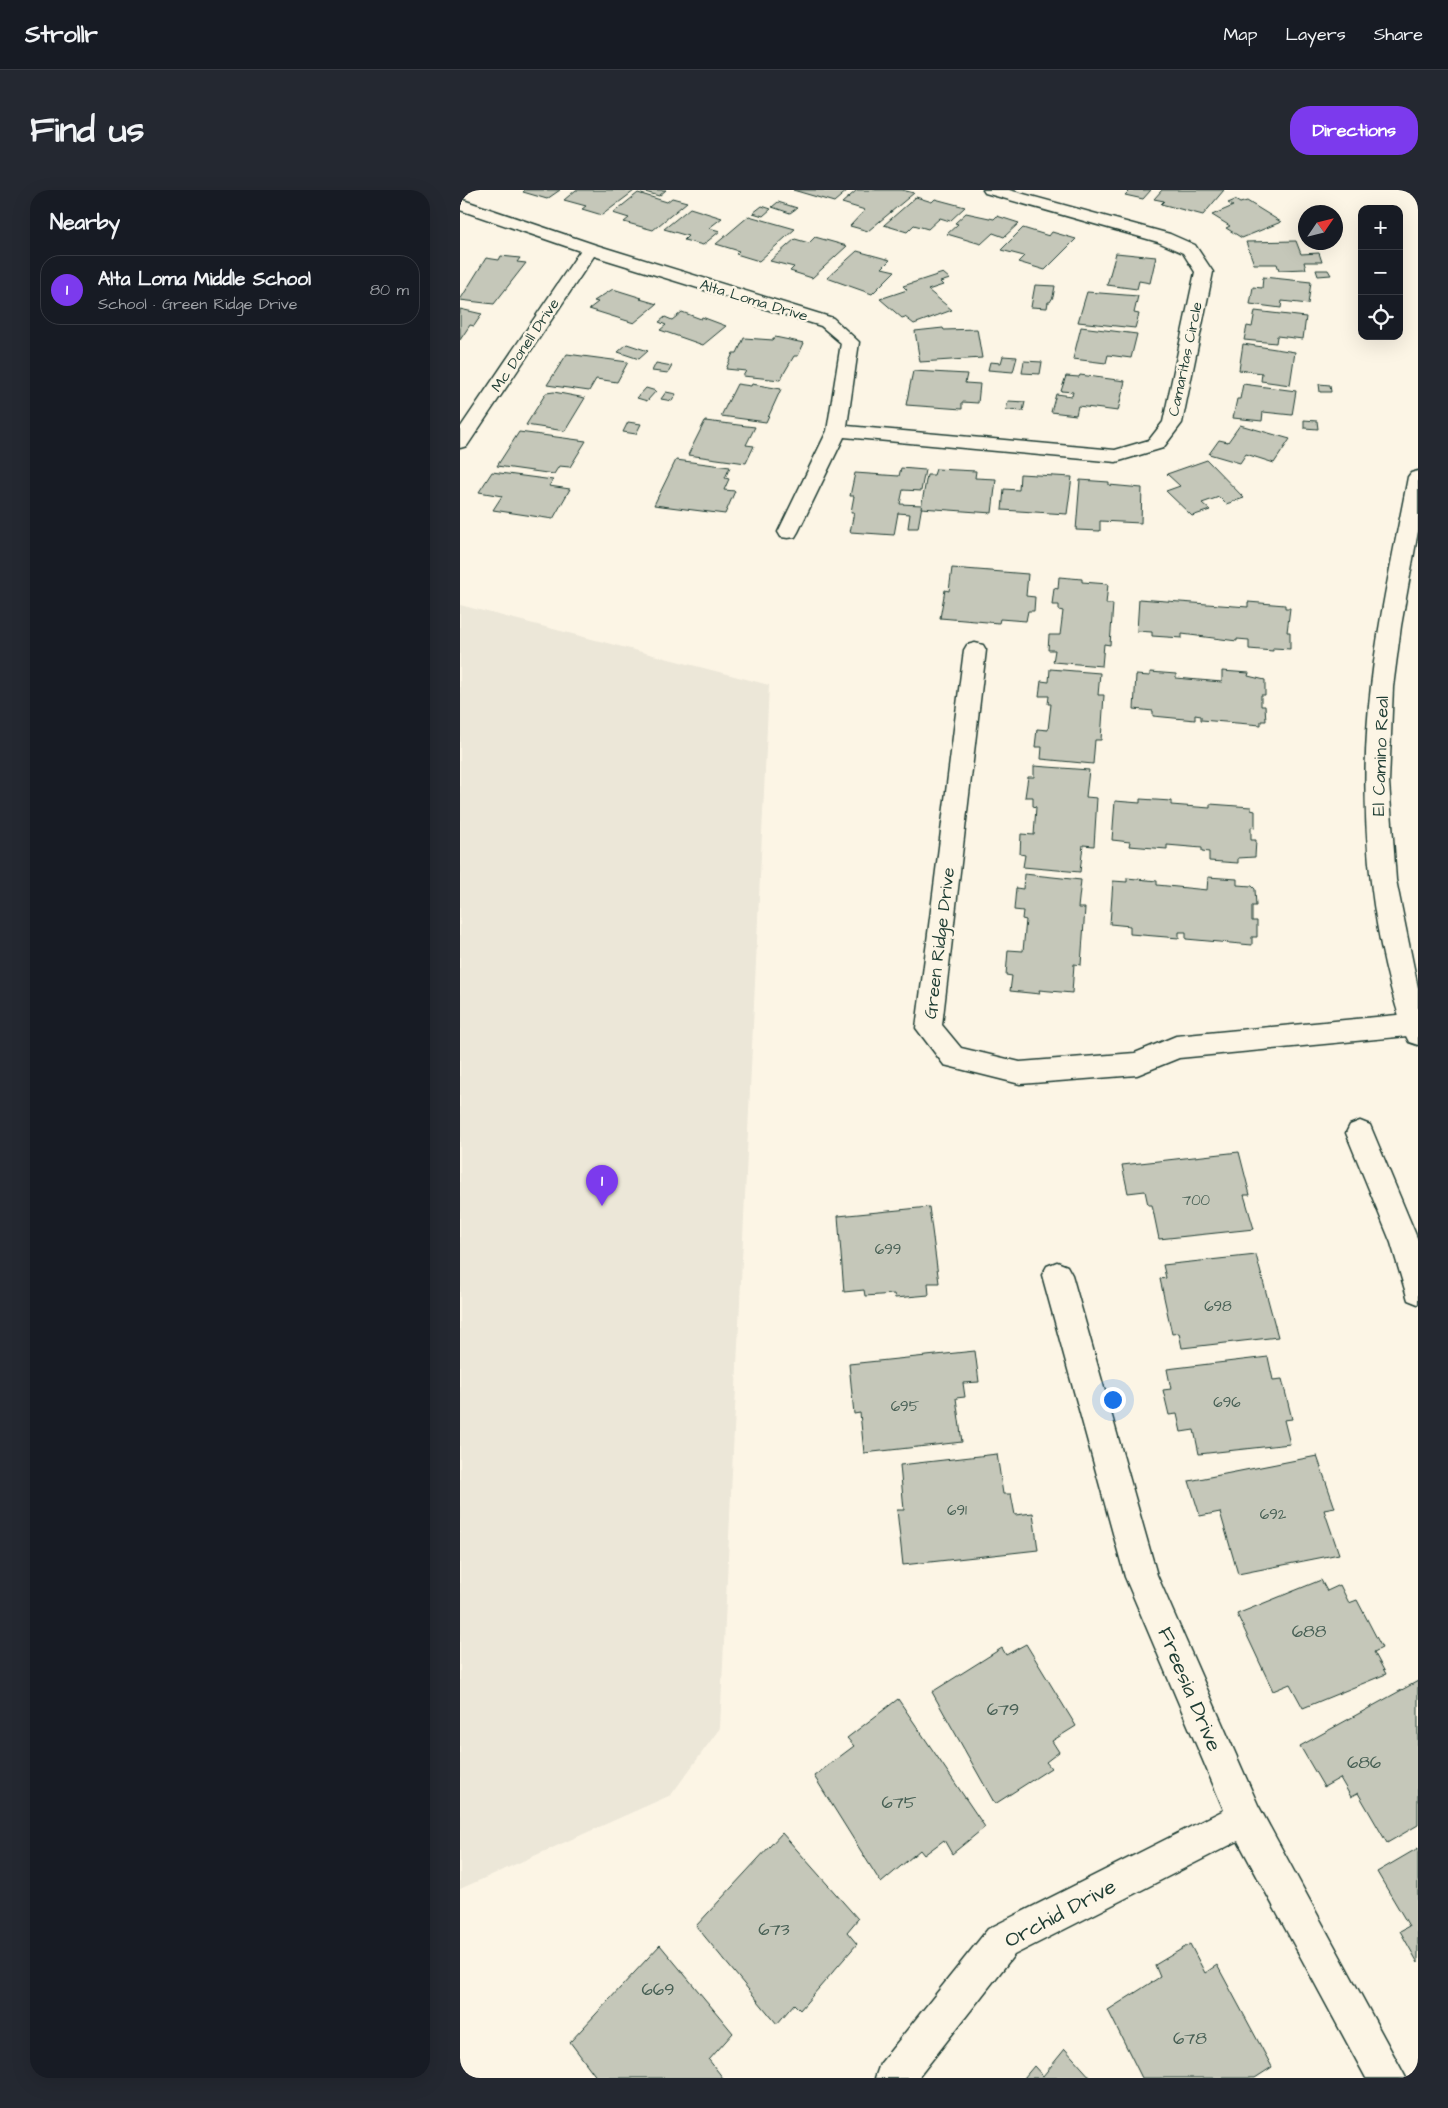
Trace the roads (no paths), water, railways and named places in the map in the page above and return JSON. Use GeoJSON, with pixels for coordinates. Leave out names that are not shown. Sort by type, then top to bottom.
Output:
{"type":"FeatureCollection","features":[{"type":"Feature","properties":{"kind":"street","name":"Camaritas Circle"},"geometry":{"type":"LineString","coordinates":[[837,431],[1116,456],[1156,444],[1172,423],[1204,272],[1189,249],[1164,238],[992,190]]}},
{"type":"Feature","properties":{"kind":"street","name":"Alta Loma Drive"},"geometry":{"type":"LineString","coordinates":[[460,204],[590,249],[827,322],[850,342],[837,431],[788,532]]}},
{"type":"Feature","properties":{"kind":"street","name":"Mc Donell Drive"},"geometry":{"type":"LineString","coordinates":[[460,442],[590,249]]}},
{"type":"Feature","properties":{"kind":"street","name":"El Camino Real"},"geometry":{"type":"LineString","coordinates":[[1417,1027],[1390,926],[1379,848],[1377,781],[1379,716],[1387,653],[1418,478]]}},
{"type":"Feature","properties":{"kind":"street","name":"Green Ridge Drive"},"geometry":{"type":"LineString","coordinates":[[975,650],[929,1028],[953,1057],[1020,1073],[1137,1064],[1176,1046],[1417,1027]]}},
{"type":"Feature","properties":{"kind":"street"},"geometry":{"type":"LineString","coordinates":[[1360,1133],[1405,1243],[1418,1291]]}},
{"type":"Feature","properties":{"kind":"street","name":"Freesia Drive"},"geometry":{"type":"LineString","coordinates":[[1057,1275],[1141,1577],[1245,1818],[1387,2078]]}},
{"type":"Feature","properties":{"kind":"street","name":"Orchid Drive"},"geometry":{"type":"LineString","coordinates":[[894,2078],[1001,1942],[1245,1818]]}},
{"type":"Feature","properties":{"kind":"place","name":"Alta Loma Middle School"},"geometry":{"type":"Point","coordinates":[602,1206]}}]}
